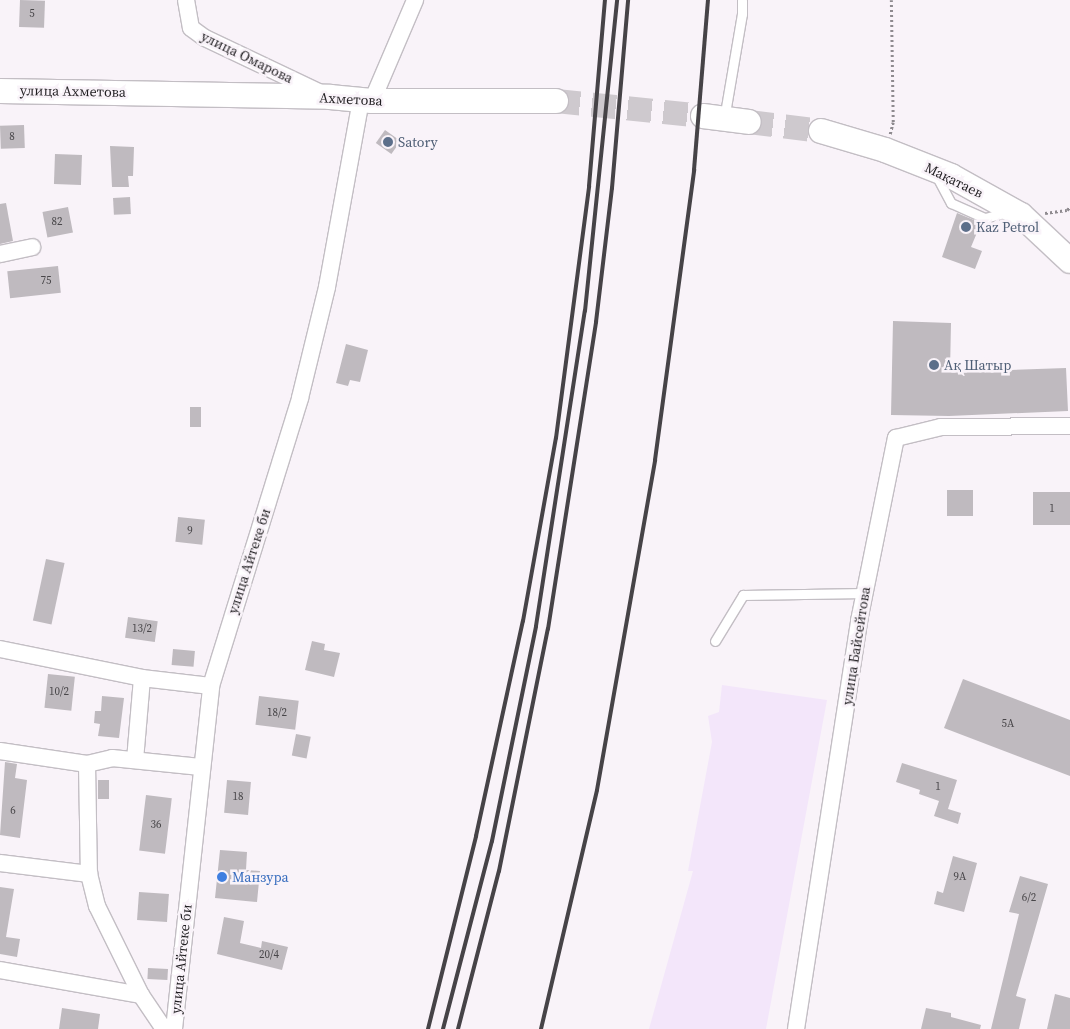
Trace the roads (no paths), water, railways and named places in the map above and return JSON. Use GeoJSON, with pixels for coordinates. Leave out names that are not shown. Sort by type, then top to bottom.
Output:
{"type":"FeatureCollection","features":[{"type":"Feature","properties":{"kind":"main road","name":"улица Ахметова"},"geometry":{"type":"LineString","coordinates":[[0,91],[147,92]]}},
{"type":"Feature","properties":{"kind":"main road","name":"Ахметова"},"geometry":{"type":"LineString","coordinates":[[147,92],[330,97],[367,100],[556,101]]}},
{"type":"Feature","properties":{"kind":"main road"},"geometry":{"type":"LineString","coordinates":[[714,118],[749,122]]}},
{"type":"Feature","properties":{"kind":"main road","name":"Мақатаев"},"geometry":{"type":"LineString","coordinates":[[821,131],[885,150],[932,169],[1013,211],[1068,259]]}},
{"type":"Feature","properties":{"kind":"street","name":"улица Омарова"},"geometry":{"type":"LineString","coordinates":[[186,0],[191,28],[204,38],[330,97]]}},
{"type":"Feature","properties":{"kind":"street","name":"улица Айтеке би"},"geometry":{"type":"LineString","coordinates":[[174,1029],[211,686],[300,398],[327,287],[367,100],[415,0]]}},
{"type":"Feature","properties":{"kind":"street"},"geometry":{"type":"LineString","coordinates":[[0,254],[32,247]]}},
{"type":"Feature","properties":{"kind":"street","name":"улица Байсейтова"},"geometry":{"type":"LineString","coordinates":[[796,1029],[865,593],[896,438],[941,427],[1070,426]]}},
{"type":"Feature","properties":{"kind":"street"},"geometry":{"type":"LineString","coordinates":[[0,649],[142,678],[211,686]]}},
{"type":"Feature","properties":{"kind":"street"},"geometry":{"type":"LineString","coordinates":[[136,760],[142,678]]}},
{"type":"Feature","properties":{"kind":"street"},"geometry":{"type":"LineString","coordinates":[[0,751],[87,764],[112,758],[201,767]]}},
{"type":"Feature","properties":{"kind":"street"},"geometry":{"type":"LineString","coordinates":[[87,764],[89,874],[97,906],[141,995],[164,1029]]}},
{"type":"Feature","properties":{"kind":"street"},"geometry":{"type":"LineString","coordinates":[[0,863],[89,874]]}},
{"type":"Feature","properties":{"kind":"street"},"geometry":{"type":"LineString","coordinates":[[0,970],[141,995]]}},
{"type":"Feature","properties":{"kind":"lane"},"geometry":{"type":"LineString","coordinates":[[714,118],[742,14],[742,0]]}},
{"type":"Feature","properties":{"kind":"lane"},"geometry":{"type":"LineString","coordinates":[[715,641],[743,595],[865,593]]}},
{"type":"Feature","properties":{"kind":"tunnel"},"geometry":{"type":"LineString","coordinates":[[556,101],[703,116]]}},
{"type":"Feature","properties":{"kind":"tunnel"},"geometry":{"type":"LineString","coordinates":[[749,122],[821,131]]}},
{"type":"Feature","properties":{"kind":"railway"},"geometry":{"type":"LineString","coordinates":[[428,1029],[476,836],[523,621],[556,438],[589,186],[605,0]]}},
{"type":"Feature","properties":{"kind":"railway"},"geometry":{"type":"LineString","coordinates":[[443,1029],[492,841],[536,626],[585,311],[617,0]]}},
{"type":"Feature","properties":{"kind":"railway"},"geometry":{"type":"LineString","coordinates":[[458,1029],[499,871],[548,629],[596,322],[612,188],[628,0]]}},
{"type":"Feature","properties":{"kind":"railway"},"geometry":{"type":"LineString","coordinates":[[541,1029],[597,790],[655,460],[694,170],[708,0]]}},
{"type":"Feature","properties":{"kind":"place","name":"Satory"},"geometry":{"type":"Point","coordinates":[388,142]}},
{"type":"Feature","properties":{"kind":"place","name":"Kaz Petrol"},"geometry":{"type":"Point","coordinates":[966,227]}},
{"type":"Feature","properties":{"kind":"place","name":"Ақ Шатыр"},"geometry":{"type":"Point","coordinates":[934,365]}},
{"type":"Feature","properties":{"kind":"place","name":"Манзура"},"geometry":{"type":"Point","coordinates":[222,877]}}]}
